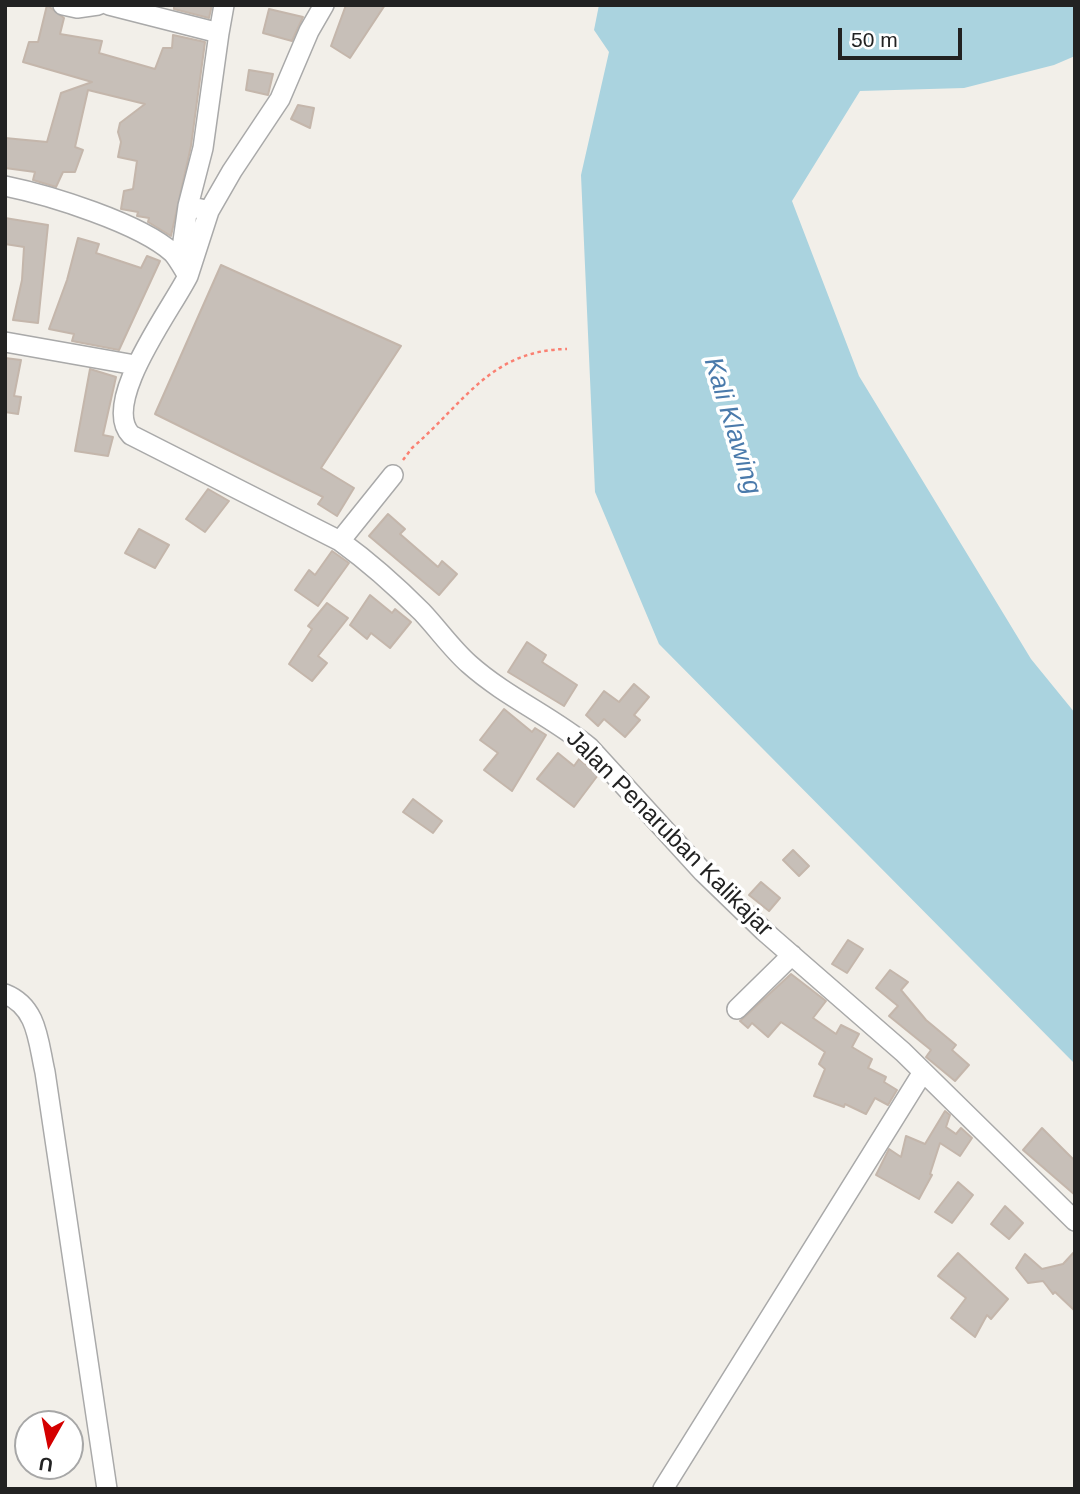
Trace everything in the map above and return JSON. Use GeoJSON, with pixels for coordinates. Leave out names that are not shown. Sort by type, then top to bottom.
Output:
{"type":"FeatureCollection","features":[{"type":"Feature","properties":{"kind":"street"},"geometry":{"type":"LineString","coordinates":[[63,5],[77,8],[98,5]]}},
{"type":"Feature","properties":{"kind":"street"},"geometry":{"type":"LineString","coordinates":[[109,5],[219,33]]}},
{"type":"Feature","properties":{"kind":"street"},"geometry":{"type":"LineString","coordinates":[[184,269],[188,206],[202,148],[224,5]]}},
{"type":"Feature","properties":{"kind":"street"},"geometry":{"type":"LineString","coordinates":[[184,269],[209,211],[280,99],[309,31],[324,5]]}},
{"type":"Feature","properties":{"kind":"street"},"geometry":{"type":"LineString","coordinates":[[5,186],[41,194],[122,225],[162,245],[184,269]]}},
{"type":"Feature","properties":{"kind":"street"},"geometry":{"type":"LineString","coordinates":[[188,206],[209,211]]}},
{"type":"Feature","properties":{"kind":"street","name":"Jalan Penaruban Kalikajar"},"geometry":{"type":"LineString","coordinates":[[184,269],[135,365],[121,414],[124,428],[131,435],[340,541],[421,611],[467,662],[506,695],[571,733],[589,747],[703,872],[923,1072],[1075,1221]]}},
{"type":"Feature","properties":{"kind":"street"},"geometry":{"type":"LineString","coordinates":[[5,342],[135,365]]}},
{"type":"Feature","properties":{"kind":"street"},"geometry":{"type":"LineString","coordinates":[[340,541],[393,475]]}},
{"type":"Feature","properties":{"kind":"street"},"geometry":{"type":"LineString","coordinates":[[737,1009],[792,955]]}},
{"type":"Feature","properties":{"kind":"street"},"geometry":{"type":"LineString","coordinates":[[5,994],[21,1002],[31,1015],[45,1072],[107,1489]]}},
{"type":"Feature","properties":{"kind":"street"},"geometry":{"type":"LineString","coordinates":[[663,1489],[923,1072]]}},
{"type":"Feature","properties":{"kind":"path"},"geometry":{"type":"LineString","coordinates":[[393,475],[412,448],[495,368],[532,352],[567,349]]}},
{"type":"Feature","properties":{"kind":"water","name":"Kali Klawing"},"geometry":{"type":"Polygon","coordinates":[[[599,5],[1075,5],[1075,56],[1054,65],[964,88],[860,91],[792,201],[859,376],[1031,659],[1075,713],[1075,1064],[659,644],[595,492],[581,175],[609,52],[594,30],[599,5]]]}},
{"type":"Feature","properties":{"kind":"building"},"geometry":{"type":"Polygon","coordinates":[[[47,5],[64,18],[60,34],[102,41],[99,53],[155,69],[163,48],[172,48],[173,35],[205,42],[191,146],[171,236],[148,222],[149,218],[137,216],[138,212],[121,209],[124,191],[133,189],[137,161],[118,157],[121,142],[118,132],[120,123],[145,104],[88,90],[75,147],[83,150],[75,172],[63,172],[56,187],[33,180],[35,172],[5,168],[5,138],[47,142],[61,93],[92,82],[23,62],[29,42],[38,42],[47,5]]]}},
{"type":"Feature","properties":{"kind":"building"},"geometry":{"type":"Polygon","coordinates":[[[174,5],[212,5],[209,18],[174,9],[174,5]]]}},
{"type":"Feature","properties":{"kind":"building"},"geometry":{"type":"Polygon","coordinates":[[[346,5],[385,5],[350,58],[331,46],[346,5]]]}},
{"type":"Feature","properties":{"kind":"building"},"geometry":{"type":"Polygon","coordinates":[[[269,9],[303,17],[292,41],[263,33],[269,9]]]}},
{"type":"Feature","properties":{"kind":"building"},"geometry":{"type":"Polygon","coordinates":[[[249,70],[273,74],[268,95],[246,90],[249,70]]]}},
{"type":"Feature","properties":{"kind":"building"},"geometry":{"type":"Polygon","coordinates":[[[298,105],[314,108],[310,128],[291,119],[298,105]]]}},
{"type":"Feature","properties":{"kind":"building"},"geometry":{"type":"Polygon","coordinates":[[[5,218],[48,225],[38,323],[13,320],[22,280],[24,247],[5,244],[5,218]]]}},
{"type":"Feature","properties":{"kind":"building"},"geometry":{"type":"Polygon","coordinates":[[[78,238],[99,244],[96,253],[141,268],[147,256],[160,261],[119,350],[72,341],[74,334],[49,329],[67,280],[78,238]]]}},
{"type":"Feature","properties":{"kind":"building"},"geometry":{"type":"Polygon","coordinates":[[[221,265],[401,346],[321,468],[354,488],[337,516],[318,504],[323,497],[155,414],[221,265]]]}},
{"type":"Feature","properties":{"kind":"building"},"geometry":{"type":"Polygon","coordinates":[[[5,358],[21,360],[14,396],[21,397],[18,414],[5,412],[5,358]]]}},
{"type":"Feature","properties":{"kind":"building"},"geometry":{"type":"Polygon","coordinates":[[[90,369],[116,377],[103,435],[113,437],[108,456],[75,451],[90,369]]]}},
{"type":"Feature","properties":{"kind":"building"},"geometry":{"type":"Polygon","coordinates":[[[208,489],[229,501],[205,532],[186,519],[208,489]]]}},
{"type":"Feature","properties":{"kind":"building"},"geometry":{"type":"Polygon","coordinates":[[[388,514],[405,529],[400,534],[438,567],[442,561],[457,574],[439,595],[369,536],[388,514]]]}},
{"type":"Feature","properties":{"kind":"building"},"geometry":{"type":"Polygon","coordinates":[[[139,529],[169,545],[155,568],[125,553],[139,529]]]}},
{"type":"Feature","properties":{"kind":"building"},"geometry":{"type":"Polygon","coordinates":[[[332,551],[349,563],[318,606],[295,590],[309,570],[315,575],[332,551]]]}},
{"type":"Feature","properties":{"kind":"building"},"geometry":{"type":"Polygon","coordinates":[[[370,595],[392,613],[395,609],[411,622],[390,648],[371,633],[367,639],[350,625],[370,595]]]}},
{"type":"Feature","properties":{"kind":"building"},"geometry":{"type":"Polygon","coordinates":[[[327,603],[348,618],[318,656],[327,663],[312,681],[289,664],[312,629],[308,626],[327,603]]]}},
{"type":"Feature","properties":{"kind":"building"},"geometry":{"type":"Polygon","coordinates":[[[527,642],[546,655],[542,662],[577,685],[564,706],[508,672],[527,642]]]}},
{"type":"Feature","properties":{"kind":"building"},"geometry":{"type":"Polygon","coordinates":[[[634,684],[649,697],[634,715],[640,720],[625,737],[604,719],[598,726],[586,715],[604,691],[619,702],[634,684]]]}},
{"type":"Feature","properties":{"kind":"building"},"geometry":{"type":"Polygon","coordinates":[[[504,709],[532,732],[535,728],[546,735],[512,791],[484,770],[498,753],[480,740],[504,709]]]}},
{"type":"Feature","properties":{"kind":"building"},"geometry":{"type":"Polygon","coordinates":[[[558,753],[574,766],[579,759],[598,775],[574,807],[537,779],[558,753]]]}},
{"type":"Feature","properties":{"kind":"building"},"geometry":{"type":"Polygon","coordinates":[[[413,799],[442,821],[433,833],[403,812],[413,799]]]}},
{"type":"Feature","properties":{"kind":"building"},"geometry":{"type":"Polygon","coordinates":[[[793,850],[809,866],[799,876],[783,860],[793,850]]]}},
{"type":"Feature","properties":{"kind":"building"},"geometry":{"type":"Polygon","coordinates":[[[761,882],[780,898],[769,911],[749,895],[761,882]]]}},
{"type":"Feature","properties":{"kind":"building"},"geometry":{"type":"Polygon","coordinates":[[[848,940],[863,949],[847,973],[832,964],[848,940]]]}},
{"type":"Feature","properties":{"kind":"building"},"geometry":{"type":"Polygon","coordinates":[[[890,970],[908,982],[901,990],[926,1020],[956,1045],[952,1050],[969,1065],[955,1081],[926,1057],[931,1050],[889,1016],[898,1006],[876,988],[890,970]]]}},
{"type":"Feature","properties":{"kind":"building"},"geometry":{"type":"Polygon","coordinates":[[[791,974],[826,1001],[813,1018],[836,1034],[841,1025],[859,1034],[852,1047],[872,1059],[868,1068],[886,1077],[884,1082],[897,1090],[888,1105],[875,1098],[866,1114],[845,1104],[844,1107],[814,1096],[825,1069],[819,1064],[825,1052],[781,1022],[768,1037],[752,1023],[748,1028],[740,1021],[791,974]]]}},
{"type":"Feature","properties":{"kind":"building"},"geometry":{"type":"Polygon","coordinates":[[[945,1111],[950,1115],[946,1127],[956,1134],[961,1128],[972,1138],[960,1156],[940,1143],[930,1174],[932,1175],[919,1199],[876,1175],[889,1149],[901,1157],[906,1136],[925,1144],[945,1111]]]}},
{"type":"Feature","properties":{"kind":"building"},"geometry":{"type":"Polygon","coordinates":[[[1042,1128],[1075,1161],[1075,1195],[1023,1150],[1042,1128]]]}},
{"type":"Feature","properties":{"kind":"building"},"geometry":{"type":"Polygon","coordinates":[[[958,1182],[973,1195],[952,1223],[935,1212],[958,1182]]]}},
{"type":"Feature","properties":{"kind":"building"},"geometry":{"type":"Polygon","coordinates":[[[1005,1206],[1023,1223],[1009,1239],[991,1224],[1005,1206]]]}},
{"type":"Feature","properties":{"kind":"building"},"geometry":{"type":"Polygon","coordinates":[[[1075,1251],[1075,1311],[1055,1292],[1053,1294],[1043,1281],[1028,1283],[1016,1268],[1025,1254],[1042,1269],[1063,1264],[1075,1251]]]}},
{"type":"Feature","properties":{"kind":"building"},"geometry":{"type":"Polygon","coordinates":[[[958,1253],[1008,1299],[991,1319],[987,1315],[975,1337],[951,1318],[966,1298],[938,1276],[958,1253]]]}}]}
